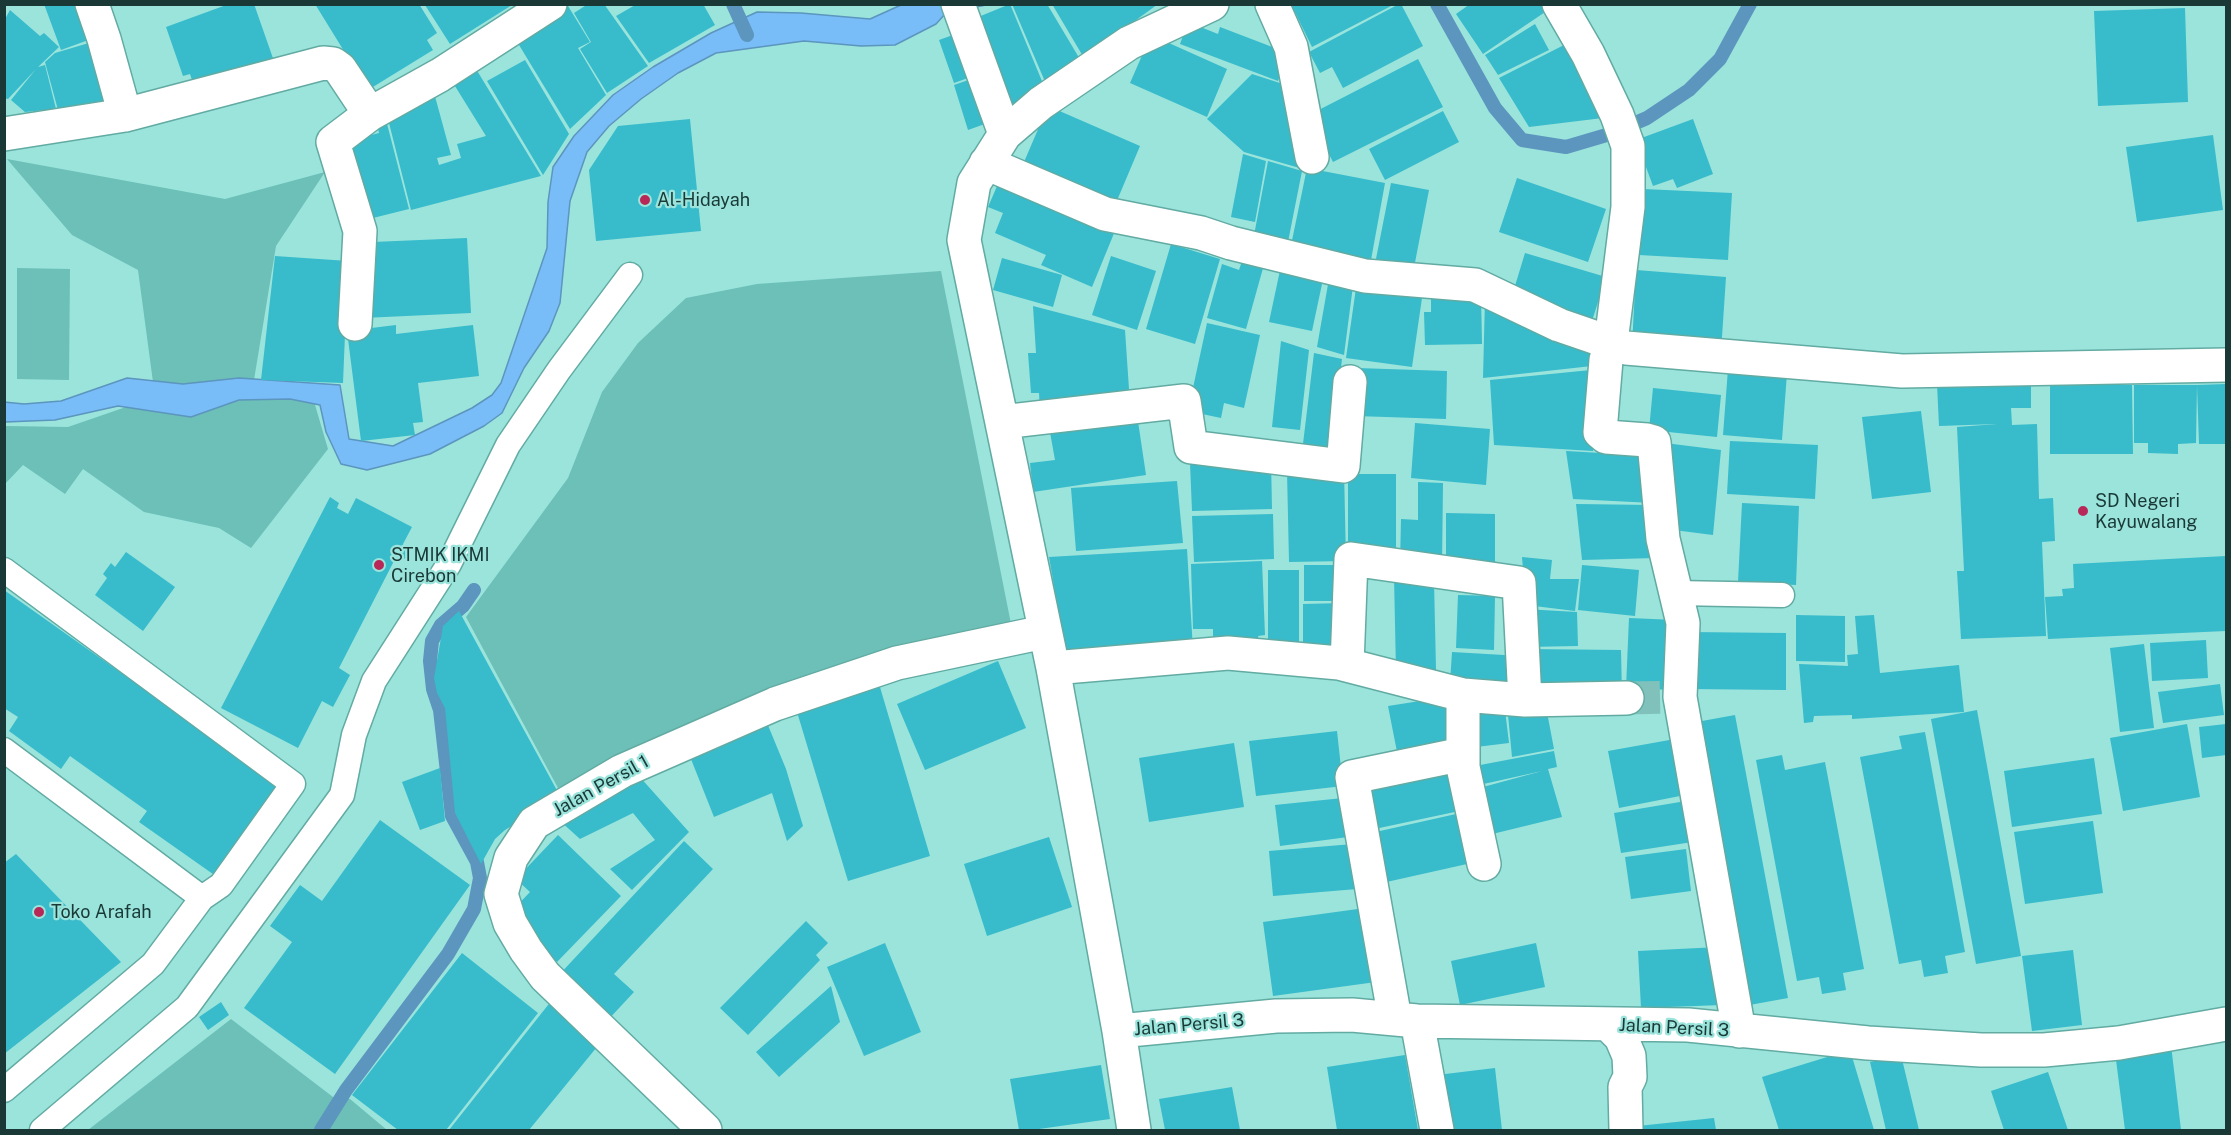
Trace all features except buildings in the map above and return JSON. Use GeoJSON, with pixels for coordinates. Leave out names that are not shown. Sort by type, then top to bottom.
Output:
{"type":"FeatureCollection","features":[{"type":"Feature","properties":{"kind":"street"},"geometry":{"type":"LineString","coordinates":[[92,4],[125,116]]}},
{"type":"Feature","properties":{"kind":"street"},"geometry":{"type":"LineString","coordinates":[[355,324],[360,231],[333,142],[370,114],[440,75],[549,4]]}},
{"type":"Feature","properties":{"kind":"street"},"geometry":{"type":"LineString","coordinates":[[1134,1131],[1119,1031],[1053,668],[964,240],[974,183],[1005,134],[1041,103],[1129,43],[1212,4]]}},
{"type":"Feature","properties":{"kind":"street"},"geometry":{"type":"LineString","coordinates":[[1272,4],[1291,47],[1312,157]]}},
{"type":"Feature","properties":{"kind":"street"},"geometry":{"type":"LineString","coordinates":[[1559,4],[1588,54],[1617,115],[1628,146],[1628,207],[1611,342],[1606,360],[1600,432],[1606,437],[1654,442],[1663,539],[1683,624],[1680,698],[1738,1031]]}},
{"type":"Feature","properties":{"kind":"street"},"geometry":{"type":"LineString","coordinates":[[961,13],[1005,134]]}},
{"type":"Feature","properties":{"kind":"street"},"geometry":{"type":"LineString","coordinates":[[4,134],[125,116],[323,63],[333,64],[340,69],[370,114]]}},
{"type":"Feature","properties":{"kind":"street"},"geometry":{"type":"LineString","coordinates":[[986,163],[1105,214],[1201,233],[1231,243],[1365,276],[1475,285],[1559,325],[1626,348],[1902,371],[2226,365]]}},
{"type":"Feature","properties":{"kind":"street"},"geometry":{"type":"LineString","coordinates":[[1002,422],[1184,401],[1191,447],[1343,466],[1350,382]]}},
{"type":"Feature","properties":{"kind":"street"},"geometry":{"type":"LineString","coordinates":[[1347,665],[1351,560],[1519,583],[1525,700]]}},
{"type":"Feature","properties":{"kind":"street","name":"Jalan Persil 1"},"geometry":{"type":"LineString","coordinates":[[705,1131],[545,976],[510,923],[501,894],[511,858],[534,824],[622,771],[776,704],[897,663],[1044,632]]}},
{"type":"Feature","properties":{"kind":"street"},"geometry":{"type":"LineString","coordinates":[[1053,668],[1228,653],[1347,665],[1464,695],[1525,700],[1627,698]]}},
{"type":"Feature","properties":{"kind":"street"},"geometry":{"type":"LineString","coordinates":[[1464,695],[1463,767],[1484,864]]}},
{"type":"Feature","properties":{"kind":"street"},"geometry":{"type":"LineString","coordinates":[[1437,1131],[1406,1020],[1352,777],[1463,754]]}},
{"type":"Feature","properties":{"kind":"street","name":"Jalan Persil 3"},"geometry":{"type":"LineString","coordinates":[[1119,1031],[1276,1016],[1352,1015],[1406,1020],[1688,1025],[1868,1044],[1981,1050],[2044,1050],[2119,1043],[2226,1024]]}},
{"type":"Feature","properties":{"kind":"street"},"geometry":{"type":"LineString","coordinates":[[1608,1024],[1621,1037],[1629,1056],[1630,1077],[1625,1087],[1626,1131]]}},
{"type":"Feature","properties":{"kind":"lane"},"geometry":{"type":"LineString","coordinates":[[42,1131],[187,1007],[342,795],[354,735],[374,681],[449,564],[508,445],[559,370],[630,275]]}},
{"type":"Feature","properties":{"kind":"lane"},"geometry":{"type":"LineString","coordinates":[[4,570],[293,784],[221,885],[202,898],[153,964],[4,1090]]}},
{"type":"Feature","properties":{"kind":"lane"},"geometry":{"type":"LineString","coordinates":[[1676,593],[1782,595]]}},
{"type":"Feature","properties":{"kind":"lane"},"geometry":{"type":"LineString","coordinates":[[4,750],[202,898]]}},
{"type":"Feature","properties":{"kind":"green space"},"geometry":{"type":"Polygon","coordinates":[[[7,159],[225,199],[325,172],[276,246],[253,386],[310,388],[328,449],[251,548],[219,528],[144,512],[83,469],[65,494],[23,465],[5,484],[5,426],[68,427],[155,397],[138,270],[72,235],[7,159]]]}},
{"type":"Feature","properties":{"kind":"green space"},"geometry":{"type":"Polygon","coordinates":[[[17,268],[70,269],[69,380],[17,379],[17,268]]]}},
{"type":"Feature","properties":{"kind":"green space"},"geometry":{"type":"Polygon","coordinates":[[[941,271],[1012,629],[671,737],[558,788],[466,617],[568,478],[602,392],[638,343],[686,298],[757,284],[941,271]]]}},
{"type":"Feature","properties":{"kind":"green space"},"geometry":{"type":"Polygon","coordinates":[[[231,1019],[333,1097],[350,1099],[387,1130],[88,1130],[231,1019]]]}},
{"type":"Feature","properties":{"kind":"water"},"geometry":{"type":"Polygon","coordinates":[[[901,5],[986,5],[946,13],[936,24],[895,45],[861,46],[804,41],[716,53],[678,73],[641,99],[609,126],[587,152],[570,201],[560,303],[549,331],[524,368],[502,413],[484,426],[430,454],[367,470],[341,464],[326,432],[320,405],[290,399],[239,400],[191,417],[118,406],[55,420],[5,422],[4,402],[24,404],[61,401],[127,378],[183,384],[239,378],[340,385],[349,439],[393,446],[472,408],[492,395],[501,383],[547,248],[548,202],[553,167],[574,136],[613,95],[653,67],[711,33],[757,12],[870,19],[901,5]]]}},
{"type":"Feature","properties":{"kind":"waterway"},"geometry":{"type":"LineString","coordinates":[[733,4],[747,35]]}},
{"type":"Feature","properties":{"kind":"waterway"},"geometry":{"type":"LineString","coordinates":[[1437,4],[1495,108],[1522,140],[1566,147],[1610,134],[1647,118],[1689,90],[1720,59],[1750,4]]}},
{"type":"Feature","properties":{"kind":"waterway"},"geometry":{"type":"LineString","coordinates":[[321,1130],[346,1090],[448,954],[474,909],[480,878],[477,862],[452,816],[440,710],[433,689],[430,661],[432,641],[441,625],[463,606],[474,590]]}},
{"type":"Feature","properties":{"kind":"tunnel"},"geometry":{"type":"LineString","coordinates":[[1627,698],[1680,697]]}},
{"type":"Feature","properties":{"kind":"place","name":"Al-Hidayah"},"geometry":{"type":"Point","coordinates":[645,200]}},
{"type":"Feature","properties":{"kind":"place","name":"SD Negeri Kayuwalang"},"geometry":{"type":"Point","coordinates":[2083,511]}},
{"type":"Feature","properties":{"kind":"place","name":"STMIK IKMI Cirebon"},"geometry":{"type":"Point","coordinates":[379,565]}},
{"type":"Feature","properties":{"kind":"place","name":"Toko Arafah"},"geometry":{"type":"Point","coordinates":[39,912]}}]}
